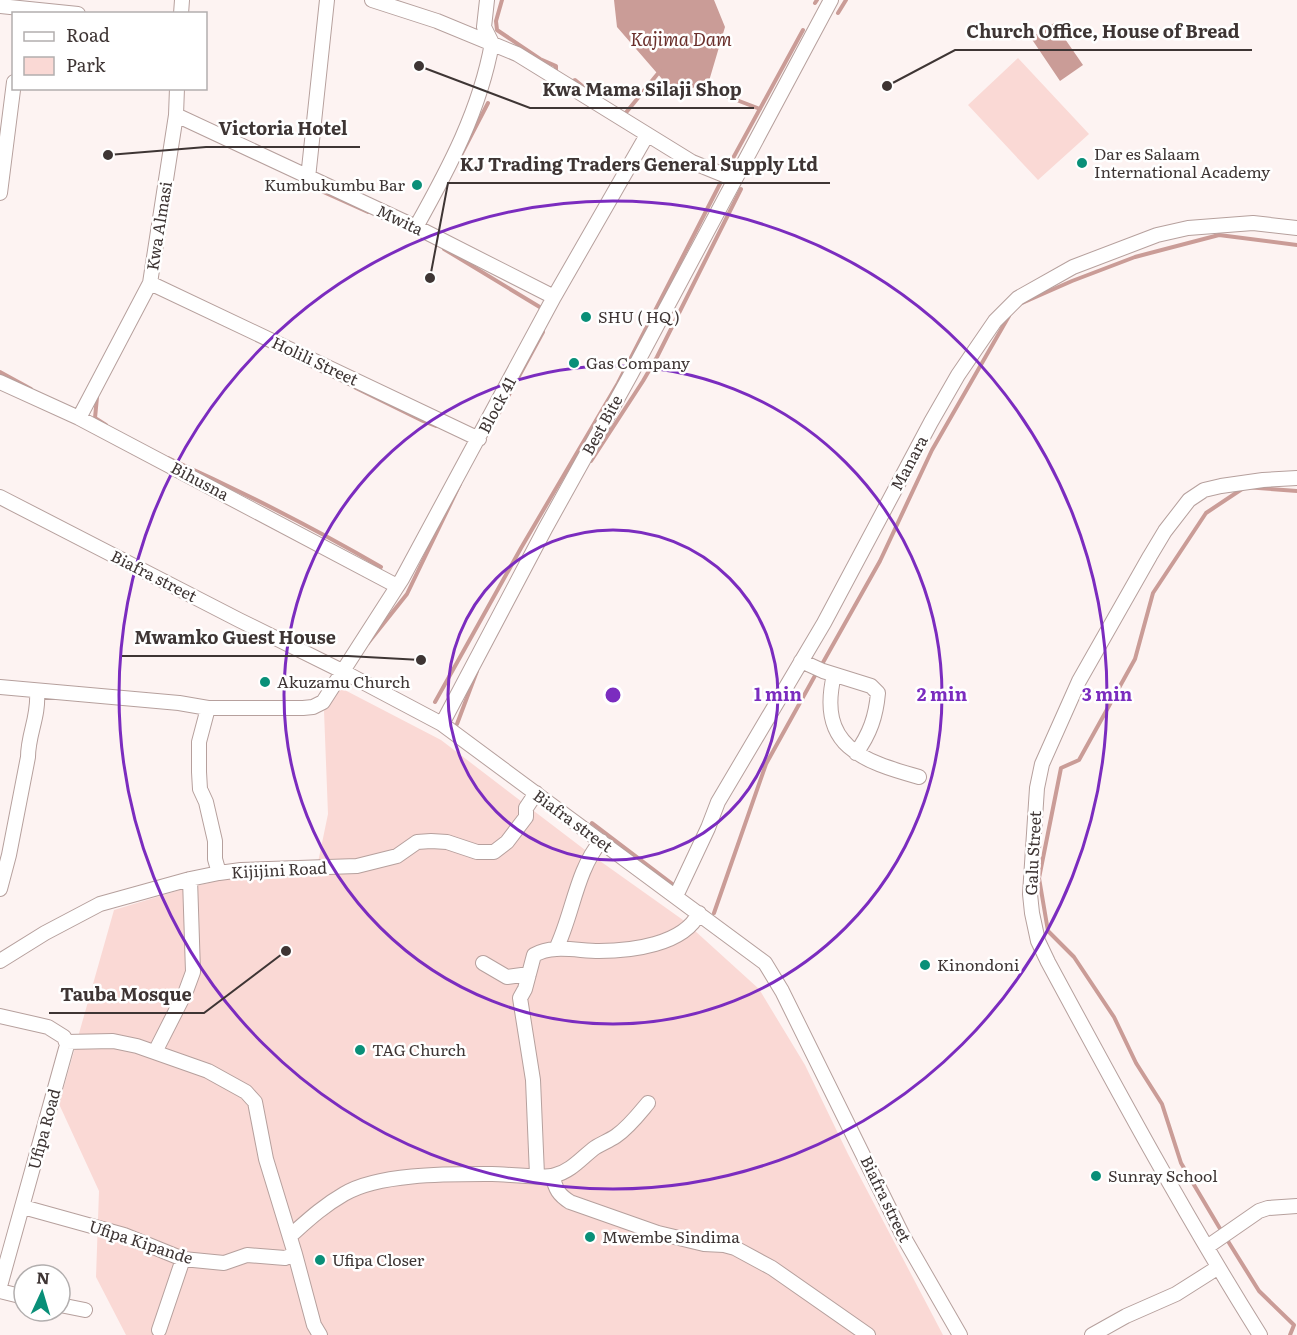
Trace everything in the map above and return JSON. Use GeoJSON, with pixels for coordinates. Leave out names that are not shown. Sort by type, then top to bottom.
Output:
{"type":"FeatureCollection","features":[{"type":"Feature","properties":{"kind":"street"},"geometry":{"type":"LineString","coordinates":[[308,178],[327,0]]}},
{"type":"Feature","properties":{"kind":"street"},"geometry":{"type":"LineString","coordinates":[[372,0],[437,21],[517,54],[692,162],[734,179]]}},
{"type":"Feature","properties":{"kind":"street"},"geometry":{"type":"LineString","coordinates":[[416,227],[465,135],[478,100],[492,43],[484,27],[487,0]]}},
{"type":"Feature","properties":{"kind":"street","name":"Best Bite"},"geometry":{"type":"LineString","coordinates":[[442,724],[544,529],[631,374],[831,0]]}},
{"type":"Feature","properties":{"kind":"street"},"geometry":{"type":"LineString","coordinates":[[0,6],[41,12]]}},
{"type":"Feature","properties":{"kind":"street"},"geometry":{"type":"LineString","coordinates":[[0,193],[13,90]]}},
{"type":"Feature","properties":{"kind":"street","name":"Kwa Almasi"},"geometry":{"type":"LineString","coordinates":[[79,418],[150,283],[176,116],[177,90]]}},
{"type":"Feature","properties":{"kind":"street","name":"Mwita"},"geometry":{"type":"LineString","coordinates":[[176,116],[416,227],[554,297]]}},
{"type":"Feature","properties":{"kind":"street","name":"Block 41"},"geometry":{"type":"LineString","coordinates":[[0,687],[179,703],[208,708],[313,707],[323,702],[397,586],[479,439],[554,297],[647,135]]}},
{"type":"Feature","properties":{"kind":"street","name":"Manara"},"geometry":{"type":"LineString","coordinates":[[676,896],[718,802],[801,661],[958,375],[995,321],[1018,298],[1073,267],[1157,235],[1188,228],[1253,224],[1297,228]]}},
{"type":"Feature","properties":{"kind":"street","name":"Holili Street"},"geometry":{"type":"LineString","coordinates":[[150,283],[479,439]]}},
{"type":"Feature","properties":{"kind":"street","name":"Bihusna"},"geometry":{"type":"LineString","coordinates":[[0,382],[79,418],[397,586]]}},
{"type":"Feature","properties":{"kind":"street","name":"Galu Street"},"geometry":{"type":"LineString","coordinates":[[1260,1335],[1217,1268],[1142,1136],[1073,1010],[1038,940],[1032,913],[1030,875],[1037,788],[1042,764],[1079,681],[1165,531],[1189,500],[1204,490],[1263,480],[1297,478]]}},
{"type":"Feature","properties":{"kind":"street","name":"Biafra street"},"geometry":{"type":"LineString","coordinates":[[0,497],[442,724],[765,963],[782,991],[903,1236],[960,1335]]}},
{"type":"Feature","properties":{"kind":"street"},"geometry":{"type":"LineString","coordinates":[[801,661],[824,671],[864,683],[878,693],[877,711],[868,738],[856,753]]}},
{"type":"Feature","properties":{"kind":"street"},"geometry":{"type":"LineString","coordinates":[[824,671],[830,690],[836,734],[856,753],[895,770],[919,777]]}},
{"type":"Feature","properties":{"kind":"street"},"geometry":{"type":"LineString","coordinates":[[0,890],[36,716],[37,692]]}},
{"type":"Feature","properties":{"kind":"street"},"geometry":{"type":"LineString","coordinates":[[208,708],[199,742],[199,783],[206,802],[219,873]]}},
{"type":"Feature","properties":{"kind":"street","name":"Kijijini Road"},"geometry":{"type":"LineString","coordinates":[[0,961],[45,933],[100,904],[190,879],[219,873],[357,866],[390,858],[417,842],[447,842],[477,852],[494,852],[507,843],[526,817],[526,808],[536,793]]}},
{"type":"Feature","properties":{"kind":"street"},"geometry":{"type":"LineString","coordinates":[[556,949],[587,861],[601,841]]}},
{"type":"Feature","properties":{"kind":"street"},"geometry":{"type":"LineString","coordinates":[[155,1052],[186,991],[193,972],[190,879]]}},
{"type":"Feature","properties":{"kind":"street"},"geometry":{"type":"LineString","coordinates":[[537,1175],[533,1080],[520,998],[525,989],[534,955],[541,951],[556,949],[598,951],[639,949],[675,937],[693,925],[699,913]]}},
{"type":"Feature","properties":{"kind":"street"},"geometry":{"type":"LineString","coordinates":[[483,963],[507,977],[529,974]]}},
{"type":"Feature","properties":{"kind":"street"},"geometry":{"type":"LineString","coordinates":[[0,1016],[48,1028],[59,1033],[66,1042],[113,1041],[138,1046],[229,1081],[246,1092],[255,1102],[266,1159],[314,1325],[320,1335]]}},
{"type":"Feature","properties":{"kind":"street","name":"Ufipa Road"},"geometry":{"type":"LineString","coordinates":[[0,1289],[66,1042]]}},
{"type":"Feature","properties":{"kind":"street"},"geometry":{"type":"LineString","coordinates":[[290,1236],[323,1207],[345,1193],[384,1180],[493,1174],[553,1176],[563,1173],[616,1136],[648,1103]]}},
{"type":"Feature","properties":{"kind":"street"},"geometry":{"type":"LineString","coordinates":[[553,1176],[554,1185],[560,1196],[570,1202],[658,1233],[704,1244],[724,1245],[752,1256],[868,1335]]}},
{"type":"Feature","properties":{"kind":"street"},"geometry":{"type":"LineString","coordinates":[[1207,1247],[1259,1210],[1297,1206]]}},
{"type":"Feature","properties":{"kind":"street","name":"Ufipa Kipande"},"geometry":{"type":"LineString","coordinates":[[23,1207],[124,1235],[183,1259],[224,1263],[247,1255],[285,1258],[295,1254]]}},
{"type":"Feature","properties":{"kind":"street"},"geometry":{"type":"LineString","coordinates":[[159,1330],[183,1259]]}},
{"type":"Feature","properties":{"kind":"street"},"geometry":{"type":"LineString","coordinates":[[1092,1335],[1126,1316],[1176,1294],[1217,1268]]}},
{"type":"Feature","properties":{"kind":"street"},"geometry":{"type":"LineString","coordinates":[[72,1307],[85,1310]]}},
{"type":"Feature","properties":{"kind":"green space"},"geometry":{"type":"Polygon","coordinates":[[[1018,58],[1089,134],[1038,180],[968,105],[1018,58]]]}},
{"type":"Feature","properties":{"kind":"green space"},"geometry":{"type":"Polygon","coordinates":[[[337,686],[441,740],[593,856],[683,920],[759,989],[805,1065],[848,1154],[943,1335],[126,1335],[96,1277],[99,1191],[59,1104],[114,910],[183,889],[242,875],[316,872],[328,814],[324,711],[337,686]]]}},
{"type":"Feature","properties":{"kind":"water","name":"Kajima Dam"},"geometry":{"type":"Polygon","coordinates":[[[614,0],[714,0],[725,27],[709,81],[676,95],[617,27],[614,0]]]}},
{"type":"Feature","properties":{"kind":"water"},"geometry":{"type":"Polygon","coordinates":[[[1054,23],[1083,65],[1060,81],[1031,38],[1054,23]]]}},
{"type":"Feature","properties":{"kind":"waterway"},"geometry":{"type":"LineString","coordinates":[[502,0],[496,21],[497,30],[540,59],[556,66],[556,72]]}},
{"type":"Feature","properties":{"kind":"waterway"},"geometry":{"type":"LineString","coordinates":[[838,13],[846,0]]}},
{"type":"Feature","properties":{"kind":"waterway"},"geometry":{"type":"LineString","coordinates":[[726,171],[803,30]]}},
{"type":"Feature","properties":{"kind":"waterway"},"geometry":{"type":"LineString","coordinates":[[624,115],[660,71]]}},
{"type":"Feature","properties":{"kind":"waterway"},"geometry":{"type":"LineString","coordinates":[[570,82],[575,80],[586,89]]}},
{"type":"Feature","properties":{"kind":"waterway"},"geometry":{"type":"LineString","coordinates":[[695,84],[760,109]]}},
{"type":"Feature","properties":{"kind":"waterway"},"geometry":{"type":"LineString","coordinates":[[461,155],[488,103]]}},
{"type":"Feature","properties":{"kind":"waterway"},"geometry":{"type":"LineString","coordinates":[[435,702],[521,548],[618,383],[723,178]]}},
{"type":"Feature","properties":{"kind":"waterway"},"geometry":{"type":"LineString","coordinates":[[591,461],[657,357],[741,189]]}},
{"type":"Feature","properties":{"kind":"waterway"},"geometry":{"type":"LineString","coordinates":[[319,190],[368,212]]}},
{"type":"Feature","properties":{"kind":"waterway"},"geometry":{"type":"LineString","coordinates":[[1022,303],[1135,257],[1219,235],[1297,245]]}},
{"type":"Feature","properties":{"kind":"waterway"},"geometry":{"type":"LineString","coordinates":[[444,249],[543,309]]}},
{"type":"Feature","properties":{"kind":"waterway"},"geometry":{"type":"LineString","coordinates":[[821,666],[880,561],[932,450],[1009,316]]}},
{"type":"Feature","properties":{"kind":"waterway"},"geometry":{"type":"LineString","coordinates":[[498,415],[543,332]]}},
{"type":"Feature","properties":{"kind":"waterway"},"geometry":{"type":"LineString","coordinates":[[0,372],[31,389]]}},
{"type":"Feature","properties":{"kind":"waterway"},"geometry":{"type":"LineString","coordinates":[[356,388],[436,426]]}},
{"type":"Feature","properties":{"kind":"waterway"},"geometry":{"type":"LineString","coordinates":[[97,397],[95,418],[106,425]]}},
{"type":"Feature","properties":{"kind":"waterway"},"geometry":{"type":"LineString","coordinates":[[168,458],[276,510],[381,567]]}},
{"type":"Feature","properties":{"kind":"waterway"},"geometry":{"type":"LineString","coordinates":[[368,643],[407,594],[460,484]]}},
{"type":"Feature","properties":{"kind":"waterway"},"geometry":{"type":"LineString","coordinates":[[1222,1232],[1181,1163],[1162,1104],[1136,1063],[1114,1017],[1074,957],[1048,931],[1039,878],[1061,768],[1079,760],[1135,659],[1153,593],[1206,513],[1245,487],[1297,491]]}},
{"type":"Feature","properties":{"kind":"waterway"},"geometry":{"type":"LineString","coordinates":[[457,724],[477,671]]}},
{"type":"Feature","properties":{"kind":"waterway"},"geometry":{"type":"LineString","coordinates":[[714,913],[766,764],[817,672]]}},
{"type":"Feature","properties":{"kind":"waterway"},"geometry":{"type":"LineString","coordinates":[[592,823],[675,886]]}},
{"type":"Feature","properties":{"kind":"waterway"},"geometry":{"type":"LineString","coordinates":[[1226,1238],[1259,1291],[1294,1325],[1290,1335]]}},
{"type":"Feature","properties":{"kind":"place","name":"Kwa Mama Silaji Shop"},"geometry":{"type":"Point","coordinates":[419,66]}},
{"type":"Feature","properties":{"kind":"place","name":"Church Office, House of Bread"},"geometry":{"type":"Point","coordinates":[887,86]}},
{"type":"Feature","properties":{"kind":"place","name":"Victoria Hotel"},"geometry":{"type":"Point","coordinates":[108,155]}},
{"type":"Feature","properties":{"kind":"place","name":"Dar es Salaam International Academy"},"geometry":{"type":"Point","coordinates":[1082,163]}},
{"type":"Feature","properties":{"kind":"place","name":"Kumbukumbu Bar"},"geometry":{"type":"Point","coordinates":[417,185]}},
{"type":"Feature","properties":{"kind":"place","name":"KJ Trading Traders General Supply Ltd"},"geometry":{"type":"Point","coordinates":[430,278]}},
{"type":"Feature","properties":{"kind":"place","name":"SHU ( HQ )"},"geometry":{"type":"Point","coordinates":[586,317]}},
{"type":"Feature","properties":{"kind":"place","name":"Gas Company"},"geometry":{"type":"Point","coordinates":[574,363]}},
{"type":"Feature","properties":{"kind":"place","name":"Mwamko Guest House"},"geometry":{"type":"Point","coordinates":[421,660]}},
{"type":"Feature","properties":{"kind":"place","name":"Akuzamu Church"},"geometry":{"type":"Point","coordinates":[265,682]}},
{"type":"Feature","properties":{"kind":"place","name":"Tauba Mosque"},"geometry":{"type":"Point","coordinates":[286,951]}},
{"type":"Feature","properties":{"kind":"place","name":"Kinondoni"},"geometry":{"type":"Point","coordinates":[925,965]}},
{"type":"Feature","properties":{"kind":"place","name":"TAG Church"},"geometry":{"type":"Point","coordinates":[360,1050]}},
{"type":"Feature","properties":{"kind":"place","name":"Sunray School"},"geometry":{"type":"Point","coordinates":[1096,1176]}},
{"type":"Feature","properties":{"kind":"place","name":"Mwembe Sindima"},"geometry":{"type":"Point","coordinates":[590,1237]}},
{"type":"Feature","properties":{"kind":"place","name":"Ufipa Closer"},"geometry":{"type":"Point","coordinates":[320,1260]}}]}
